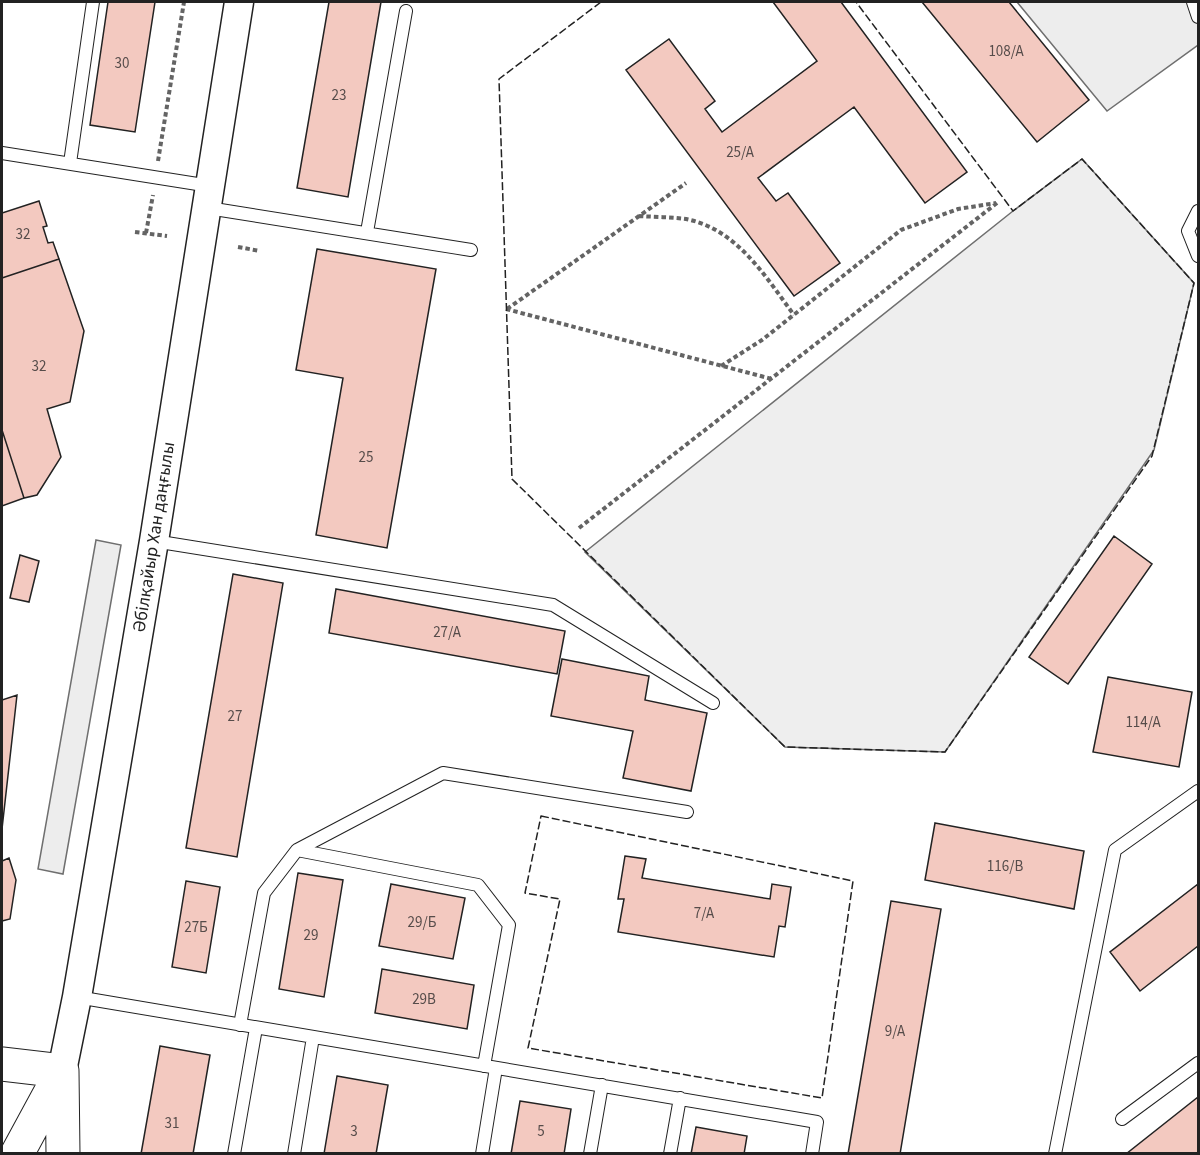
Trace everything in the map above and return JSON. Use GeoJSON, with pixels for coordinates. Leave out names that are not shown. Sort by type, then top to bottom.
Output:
{"type":"FeatureCollection","features":[{"type":"Feature","properties":{"kind":"main road"},"geometry":{"type":"LineString","coordinates":[[2,1064],[62,1071]]}},
{"type":"Feature","properties":{"kind":"main road","name":"Әбілқайыр Хан даңғылы"},"geometry":{"type":"LineString","coordinates":[[17,1154],[62,1071]]}},
{"type":"Feature","properties":{"kind":"main road","name":"Әбілқайыр Хан даңғылы"},"geometry":{"type":"LineString","coordinates":[[62,1071],[63,1154]]}},
{"type":"Feature","properties":{"kind":"street","name":"Әбілқайыр Хан даңғылы"},"geometry":{"type":"LineString","coordinates":[[62,1071],[77,998],[154,542],[239,2]]}},
{"type":"Feature","properties":{"kind":"lane"},"geometry":{"type":"LineString","coordinates":[[70,163],[93,2]]}},
{"type":"Feature","properties":{"kind":"lane"},"geometry":{"type":"LineString","coordinates":[[1194,2],[1198,17]]}},
{"type":"Feature","properties":{"kind":"lane"},"geometry":{"type":"LineString","coordinates":[[367,232],[406,11]]}},
{"type":"Feature","properties":{"kind":"lane"},"geometry":{"type":"LineString","coordinates":[[2,153],[155,177],[210,197],[367,232],[471,250]]}},
{"type":"Feature","properties":{"kind":"lane"},"geometry":{"type":"LineString","coordinates":[[1198,211],[1188,231],[1198,256]]}},
{"type":"Feature","properties":{"kind":"lane"},"geometry":{"type":"LineString","coordinates":[[154,542],[553,605],[713,703]]}},
{"type":"Feature","properties":{"kind":"lane"},"geometry":{"type":"LineString","coordinates":[[240,1025],[264,893],[297,850],[443,773],[687,812]]}},
{"type":"Feature","properties":{"kind":"lane"},"geometry":{"type":"LineString","coordinates":[[1055,1154],[1115,850],[1198,791]]}},
{"type":"Feature","properties":{"kind":"lane"},"geometry":{"type":"LineString","coordinates":[[297,850],[478,885],[509,925],[490,1067],[482,1154]]}},
{"type":"Feature","properties":{"kind":"lane"},"geometry":{"type":"LineString","coordinates":[[77,998],[817,1122],[812,1154]]}},
{"type":"Feature","properties":{"kind":"lane"},"geometry":{"type":"LineString","coordinates":[[234,1154],[256,1028]]}},
{"type":"Feature","properties":{"kind":"lane"},"geometry":{"type":"LineString","coordinates":[[294,1154],[313,1037]]}},
{"type":"Feature","properties":{"kind":"lane"},"geometry":{"type":"LineString","coordinates":[[1122,1119],[1198,1064]]}},
{"type":"Feature","properties":{"kind":"lane"},"geometry":{"type":"LineString","coordinates":[[590,1154],[602,1085]]}},
{"type":"Feature","properties":{"kind":"lane"},"geometry":{"type":"LineString","coordinates":[[670,1154],[680,1098]]}},
{"type":"Feature","properties":{"kind":"path"},"geometry":{"type":"LineString","coordinates":[[146,233],[184,2]]}},
{"type":"Feature","properties":{"kind":"path"},"geometry":{"type":"LineString","coordinates":[[686,183],[506,309],[771,379]]}},
{"type":"Feature","properties":{"kind":"path"},"geometry":{"type":"LineString","coordinates":[[579,528],[997,203],[958,209],[901,230],[762,340],[721,366]]}},
{"type":"Feature","properties":{"kind":"path"},"geometry":{"type":"LineString","coordinates":[[639,216],[687,219],[728,236],[754,262],[794,315]]}},
{"type":"Feature","properties":{"kind":"path"},"geometry":{"type":"LineString","coordinates":[[135,232],[167,236]]}},
{"type":"Feature","properties":{"kind":"path"},"geometry":{"type":"LineString","coordinates":[[238,247],[260,251]]}},
{"type":"Feature","properties":{"kind":"shaded area"},"geometry":{"type":"Polygon","coordinates":[[[1017,2],[1198,2],[1198,45],[1107,111],[1017,2]]]}},
{"type":"Feature","properties":{"kind":"shaded area"},"geometry":{"type":"Polygon","coordinates":[[[1082,159],[1194,283],[1154,450],[945,752],[785,747],[585,552],[1013,211],[1082,159]]]}},
{"type":"Feature","properties":{"kind":"shaded area"},"geometry":{"type":"Polygon","coordinates":[[[96,540],[121,545],[63,874],[38,869],[96,540]]]}},
{"type":"Feature","properties":{"kind":"building"},"geometry":{"type":"Polygon","coordinates":[[[108,2],[155,2],[135,132],[90,125],[108,2]]]}},
{"type":"Feature","properties":{"kind":"building"},"geometry":{"type":"Polygon","coordinates":[[[329,2],[381,2],[348,197],[297,188],[329,2]]]}},
{"type":"Feature","properties":{"kind":"building"},"geometry":{"type":"Polygon","coordinates":[[[773,2],[841,2],[967,172],[925,203],[854,107],[758,178],[776,201],[788,193],[840,263],[794,296],[626,70],[669,39],[715,101],[705,109],[722,132],[817,61],[773,2]]]}},
{"type":"Feature","properties":{"kind":"building"},"geometry":{"type":"Polygon","coordinates":[[[922,2],[1009,2],[1089,100],[1037,142],[922,2]]]}},
{"type":"Feature","properties":{"kind":"building"},"geometry":{"type":"Polygon","coordinates":[[[39,201],[47,226],[43,227],[48,243],[53,242],[59,259],[2,278],[2,213],[39,201]]]}},
{"type":"Feature","properties":{"kind":"building"},"geometry":{"type":"Polygon","coordinates":[[[317,249],[436,269],[387,548],[316,535],[343,378],[296,370],[317,249]]]}},
{"type":"Feature","properties":{"kind":"building"},"geometry":{"type":"Polygon","coordinates":[[[59,259],[84,331],[70,402],[47,409],[61,457],[37,495],[24,498],[2,430],[2,278],[59,259]]]}},
{"type":"Feature","properties":{"kind":"building"},"geometry":{"type":"Polygon","coordinates":[[[2,430],[24,498],[2,506],[2,430]]]}},
{"type":"Feature","properties":{"kind":"building"},"geometry":{"type":"Polygon","coordinates":[[[1114,536],[1152,564],[1068,684],[1029,657],[1114,536]]]}},
{"type":"Feature","properties":{"kind":"building"},"geometry":{"type":"Polygon","coordinates":[[[20,555],[39,561],[29,602],[10,598],[20,555]]]}},
{"type":"Feature","properties":{"kind":"building"},"geometry":{"type":"Polygon","coordinates":[[[233,574],[283,583],[237,857],[186,848],[233,574]]]}},
{"type":"Feature","properties":{"kind":"building"},"geometry":{"type":"Polygon","coordinates":[[[336,589],[565,631],[557,674],[329,633],[336,589]]]}},
{"type":"Feature","properties":{"kind":"building"},"geometry":{"type":"Polygon","coordinates":[[[562,659],[649,676],[645,700],[707,713],[691,791],[623,778],[633,731],[551,716],[562,659]]]}},
{"type":"Feature","properties":{"kind":"building"},"geometry":{"type":"Polygon","coordinates":[[[1108,677],[1192,692],[1179,767],[1093,752],[1108,677]]]}},
{"type":"Feature","properties":{"kind":"building"},"geometry":{"type":"Polygon","coordinates":[[[17,695],[2,829],[2,700],[17,695]]]}},
{"type":"Feature","properties":{"kind":"building"},"geometry":{"type":"Polygon","coordinates":[[[935,823],[1084,851],[1074,909],[925,880],[935,823]]]}},
{"type":"Feature","properties":{"kind":"building"},"geometry":{"type":"Polygon","coordinates":[[[625,856],[646,859],[642,878],[770,899],[772,884],[791,887],[785,927],[779,926],[774,957],[618,932],[624,899],[618,899],[625,856]]]}},
{"type":"Feature","properties":{"kind":"building"},"geometry":{"type":"Polygon","coordinates":[[[9,858],[16,880],[10,919],[2,921],[2,861],[9,858]]]}},
{"type":"Feature","properties":{"kind":"building"},"geometry":{"type":"Polygon","coordinates":[[[298,873],[343,880],[324,997],[279,989],[298,873]]]}},
{"type":"Feature","properties":{"kind":"building"},"geometry":{"type":"Polygon","coordinates":[[[186,881],[220,887],[206,973],[172,967],[186,881]]]}},
{"type":"Feature","properties":{"kind":"building"},"geometry":{"type":"Polygon","coordinates":[[[391,884],[465,898],[453,959],[379,946],[391,884]]]}},
{"type":"Feature","properties":{"kind":"building"},"geometry":{"type":"Polygon","coordinates":[[[1198,884],[1198,946],[1140,991],[1110,952],[1198,884]]]}},
{"type":"Feature","properties":{"kind":"building"},"geometry":{"type":"Polygon","coordinates":[[[891,901],[941,909],[900,1154],[848,1154],[891,901]]]}},
{"type":"Feature","properties":{"kind":"building"},"geometry":{"type":"Polygon","coordinates":[[[382,969],[474,985],[467,1029],[375,1013],[382,969]]]}},
{"type":"Feature","properties":{"kind":"building"},"geometry":{"type":"Polygon","coordinates":[[[160,1046],[210,1055],[193,1154],[141,1154],[160,1046]]]}},
{"type":"Feature","properties":{"kind":"building"},"geometry":{"type":"Polygon","coordinates":[[[337,1076],[388,1085],[376,1154],[324,1154],[337,1076]]]}},
{"type":"Feature","properties":{"kind":"building"},"geometry":{"type":"Polygon","coordinates":[[[1198,1097],[1198,1154],[1126,1154],[1198,1097]]]}},
{"type":"Feature","properties":{"kind":"building"},"geometry":{"type":"Polygon","coordinates":[[[520,1101],[571,1109],[564,1154],[511,1154],[520,1101]]]}},
{"type":"Feature","properties":{"kind":"building"},"geometry":{"type":"Polygon","coordinates":[[[696,1127],[747,1136],[744,1154],[691,1154],[696,1127]]]}},
{"type":"Feature","properties":{"kind":"fence"},"geometry":{"type":"LineString","coordinates":[[601,2],[499,79],[512,479],[785,747],[945,752],[1152,456],[1194,283],[1082,159],[1013,211],[856,2]]}},
{"type":"Feature","properties":{"kind":"fence"},"geometry":{"type":"LineString","coordinates":[[541,816],[853,881],[822,1098],[528,1048],[560,899],[525,893],[541,816]]}}]}
